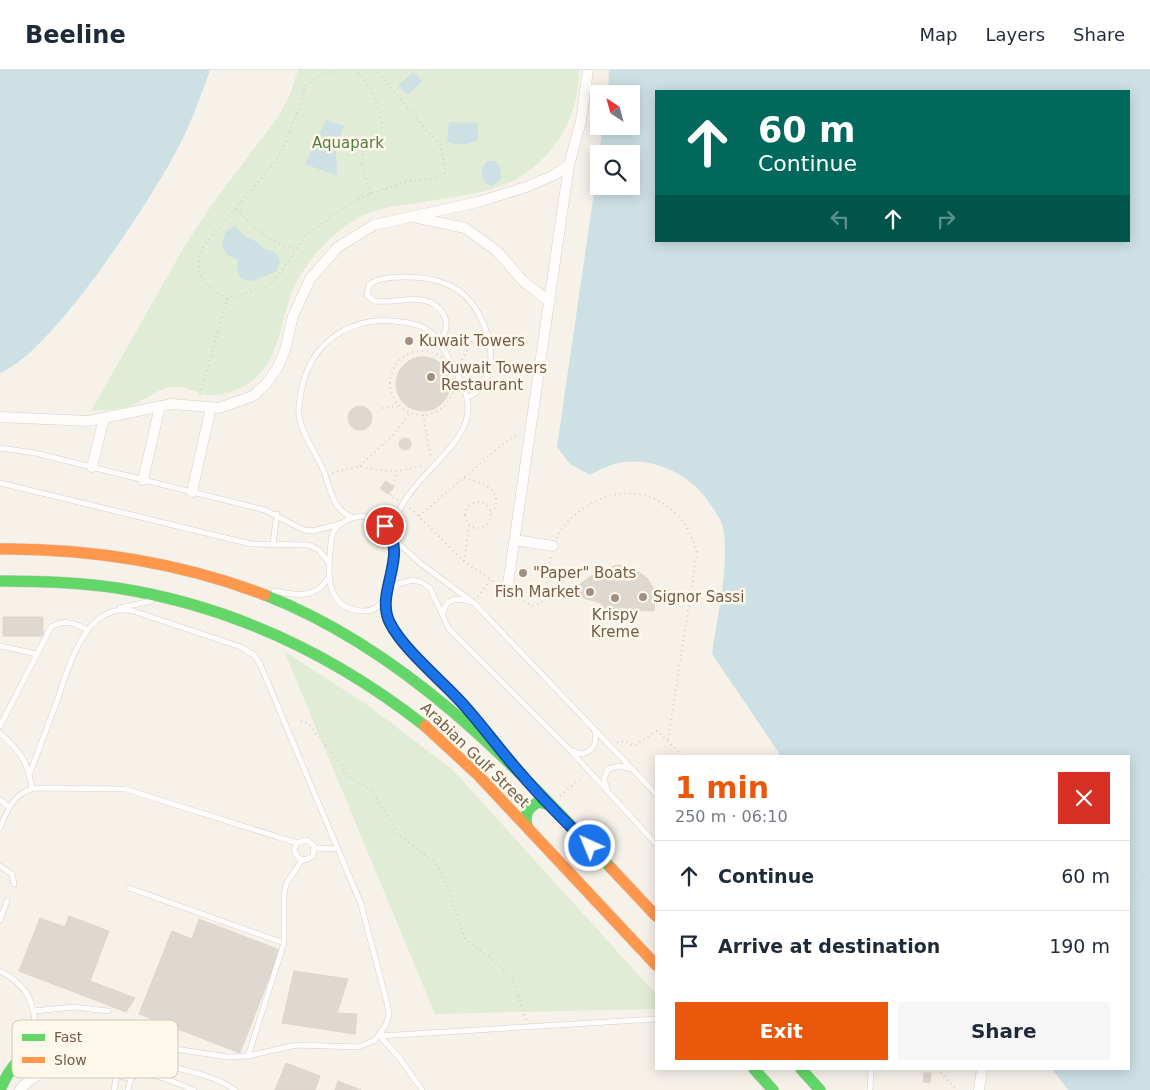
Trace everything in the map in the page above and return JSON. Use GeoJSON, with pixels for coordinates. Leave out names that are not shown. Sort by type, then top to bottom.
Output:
{"type":"FeatureCollection","features":[{"type":"Feature","properties":{"kind":"main road","name":"Arabian Gulf Street"},"geometry":{"type":"LineString","coordinates":[[0,550],[45,549],[142,561],[232,583],[292,606],[390,662],[460,717],[521,775],[655,915]]}},
{"type":"Feature","properties":{"kind":"main road","name":"Arabian Gulf Street"},"geometry":{"type":"LineString","coordinates":[[0,582],[72,581],[149,592],[279,634],[305,646],[389,697],[434,732],[527,826],[655,964]]}},
{"type":"Feature","properties":{"kind":"main road"},"geometry":{"type":"LineString","coordinates":[[527,826],[525,814],[532,805],[543,802],[550,805]]}},
{"type":"Feature","properties":{"kind":"main road"},"geometry":{"type":"LineString","coordinates":[[0,1090],[12,1066]]}},
{"type":"Feature","properties":{"kind":"main road"},"geometry":{"type":"LineString","coordinates":[[755,1070],[773,1090]]}},
{"type":"Feature","properties":{"kind":"main road"},"geometry":{"type":"LineString","coordinates":[[802,1070],[820,1090]]}},
{"type":"Feature","properties":{"kind":"street"},"geometry":{"type":"LineString","coordinates":[[507,591],[569,165],[581,121],[588,70]]}},
{"type":"Feature","properties":{"kind":"street"},"geometry":{"type":"LineString","coordinates":[[0,417],[88,421],[172,404],[219,408],[253,396],[266,384],[278,367],[285,350],[293,316],[310,279],[338,247],[374,225],[478,202],[526,187],[554,175],[569,165]]}},
{"type":"Feature","properties":{"kind":"street"},"geometry":{"type":"LineString","coordinates":[[414,217],[465,228],[497,251],[523,281],[550,302]]}},
{"type":"Feature","properties":{"kind":"street"},"geometry":{"type":"LineString","coordinates":[[144,480],[160,406]]}},
{"type":"Feature","properties":{"kind":"street"},"geometry":{"type":"LineString","coordinates":[[192,492],[211,407]]}},
{"type":"Feature","properties":{"kind":"street"},"geometry":{"type":"LineString","coordinates":[[92,467],[104,418]]}},
{"type":"Feature","properties":{"kind":"street"},"geometry":{"type":"LineString","coordinates":[[515,540],[553,546]]}},
{"type":"Feature","properties":{"kind":"street"},"geometry":{"type":"LineString","coordinates":[[979,1090],[982,1070]]}},
{"type":"Feature","properties":{"kind":"street"},"geometry":{"type":"LineString","coordinates":[[20,1090],[33,1078]]}},
{"type":"Feature","properties":{"kind":"lane"},"geometry":{"type":"LineString","coordinates":[[439,341],[446,325],[444,315],[436,305],[426,301],[413,300],[374,301],[367,295],[369,285],[379,280],[417,277],[441,282],[464,295],[484,322],[490,342],[489,369],[479,389],[467,398]]}},
{"type":"Feature","properties":{"kind":"lane"},"geometry":{"type":"LineString","coordinates":[[353,518],[344,514],[335,504],[326,476],[303,428],[299,412],[306,375],[322,346],[348,326],[385,320],[405,322],[424,328],[439,341],[467,398],[468,413],[461,433],[446,452],[433,464],[404,502],[395,518],[394,554],[386,597],[386,613],[394,630],[466,708],[521,775]]}},
{"type":"Feature","properties":{"kind":"lane"},"geometry":{"type":"LineString","coordinates":[[0,448],[92,467],[277,514],[304,530],[313,531],[343,523],[353,518],[366,517],[376,520],[385,526],[393,538],[420,563],[474,603],[655,793]]}},
{"type":"Feature","properties":{"kind":"lane"},"geometry":{"type":"LineString","coordinates":[[0,483],[245,542],[298,543],[313,546],[324,555],[329,563]]}},
{"type":"Feature","properties":{"kind":"lane"},"geometry":{"type":"LineString","coordinates":[[273,543],[277,514]]}},
{"type":"Feature","properties":{"kind":"lane"},"geometry":{"type":"LineString","coordinates":[[343,523],[332,538],[328,577],[330,589],[336,598],[356,610],[372,610],[386,597]]}},
{"type":"Feature","properties":{"kind":"lane"},"geometry":{"type":"LineString","coordinates":[[0,542],[45,549]]}},
{"type":"Feature","properties":{"kind":"lane"},"geometry":{"type":"LineString","coordinates":[[232,583],[303,596],[318,590],[328,577]]}},
{"type":"Feature","properties":{"kind":"lane"},"geometry":{"type":"LineString","coordinates":[[388,590],[406,581],[421,582],[435,596],[449,629],[568,748],[655,843]]}},
{"type":"Feature","properties":{"kind":"lane"},"geometry":{"type":"LineString","coordinates":[[444,620],[443,609],[451,601],[460,598],[474,603]]}},
{"type":"Feature","properties":{"kind":"lane"},"geometry":{"type":"LineString","coordinates":[[30,772],[76,649],[88,630],[103,616],[117,609],[149,601],[184,602]]}},
{"type":"Feature","properties":{"kind":"lane"},"geometry":{"type":"LineString","coordinates":[[117,609],[133,610],[234,644],[254,655],[260,664],[361,904],[387,1003],[388,1019],[380,1036],[370,1043],[359,1047],[296,1045],[248,1056],[217,1056],[178,1050]]}},
{"type":"Feature","properties":{"kind":"lane"},"geometry":{"type":"LineString","coordinates":[[0,726],[51,627],[58,623],[73,622],[88,630]]}},
{"type":"Feature","properties":{"kind":"lane"},"geometry":{"type":"LineString","coordinates":[[0,646],[37,654]]}},
{"type":"Feature","properties":{"kind":"lane"},"geometry":{"type":"LineString","coordinates":[[568,748],[580,754],[592,750],[596,738],[593,726]]}},
{"type":"Feature","properties":{"kind":"lane"},"geometry":{"type":"LineString","coordinates":[[0,733],[20,751],[30,772],[32,788]]}},
{"type":"Feature","properties":{"kind":"lane"},"geometry":{"type":"LineString","coordinates":[[610,795],[604,779],[608,769],[619,766],[635,771]]}},
{"type":"Feature","properties":{"kind":"lane"},"geometry":{"type":"LineString","coordinates":[[0,828],[9,807],[24,792],[32,788],[125,788],[296,843],[307,840],[314,848],[337,849]]}},
{"type":"Feature","properties":{"kind":"lane"},"geometry":{"type":"LineString","coordinates":[[0,800],[9,807]]}},
{"type":"Feature","properties":{"kind":"lane"},"geometry":{"type":"LineString","coordinates":[[296,843],[295,853],[302,860]]}},
{"type":"Feature","properties":{"kind":"lane"},"geometry":{"type":"LineString","coordinates":[[248,1056],[284,943],[286,884],[302,860],[312,856],[314,848]]}},
{"type":"Feature","properties":{"kind":"lane"},"geometry":{"type":"LineString","coordinates":[[0,866],[12,874],[14,884]]}},
{"type":"Feature","properties":{"kind":"lane"},"geometry":{"type":"LineString","coordinates":[[129,888],[284,943]]}},
{"type":"Feature","properties":{"kind":"lane"},"geometry":{"type":"LineString","coordinates":[[0,920],[7,901]]}},
{"type":"Feature","properties":{"kind":"lane"},"geometry":{"type":"LineString","coordinates":[[0,971],[24,987],[34,1020]]}},
{"type":"Feature","properties":{"kind":"lane"},"geometry":{"type":"LineString","coordinates":[[33,1011],[74,1007],[108,1011]]}},
{"type":"Feature","properties":{"kind":"lane"},"geometry":{"type":"LineString","coordinates":[[380,1036],[655,1019]]}},
{"type":"Feature","properties":{"kind":"lane"},"geometry":{"type":"LineString","coordinates":[[380,1036],[406,1066],[422,1090]]}},
{"type":"Feature","properties":{"kind":"lane"},"geometry":{"type":"LineString","coordinates":[[178,1069],[221,1081],[235,1090]]}},
{"type":"Feature","properties":{"kind":"lane"},"geometry":{"type":"LineString","coordinates":[[870,1090],[871,1070]]}},
{"type":"Feature","properties":{"kind":"lane"},"geometry":{"type":"LineString","coordinates":[[128,1090],[132,1078]]}},
{"type":"Feature","properties":{"kind":"lane"},"geometry":{"type":"LineString","coordinates":[[164,1078],[194,1090]]}},
{"type":"Feature","properties":{"kind":"path"},"geometry":{"type":"LineString","coordinates":[[227,299],[212,289],[201,277],[197,266],[198,255],[205,244],[279,157],[300,106],[306,85],[319,76],[338,70]]}},
{"type":"Feature","properties":{"kind":"path"},"geometry":{"type":"LineString","coordinates":[[354,70],[364,81],[377,104],[383,128],[380,138],[365,150],[362,160],[370,194]]}},
{"type":"Feature","properties":{"kind":"path"},"geometry":{"type":"LineString","coordinates":[[227,299],[266,286],[277,278],[305,236],[349,204],[370,194],[405,182],[436,178],[444,174],[446,168],[444,152],[440,145],[375,70]]}},
{"type":"Feature","properties":{"kind":"path"},"geometry":{"type":"LineString","coordinates":[[236,209],[264,236],[281,246],[295,249]]}},
{"type":"Feature","properties":{"kind":"path"},"geometry":{"type":"LineString","coordinates":[[198,405],[227,299]]}},
{"type":"Feature","properties":{"kind":"path"},"geometry":{"type":"LineString","coordinates":[[454,373],[443,359],[435,354],[425,352],[407,356],[393,369],[390,388],[399,406],[410,413],[432,414],[448,402],[454,385],[454,373],[484,322]]}},
{"type":"Feature","properties":{"kind":"path"},"geometry":{"type":"LineString","coordinates":[[382,408],[399,406]]}},
{"type":"Feature","properties":{"kind":"path"},"geometry":{"type":"LineString","coordinates":[[326,476],[360,466],[393,435],[410,413]]}},
{"type":"Feature","properties":{"kind":"path"},"geometry":{"type":"LineString","coordinates":[[360,466],[377,470],[398,471],[433,464],[423,415]]}},
{"type":"Feature","properties":{"kind":"path"},"geometry":{"type":"LineString","coordinates":[[420,516],[508,440],[531,430]]}},
{"type":"Feature","properties":{"kind":"path"},"geometry":{"type":"LineString","coordinates":[[398,471],[390,496],[404,502],[420,516],[464,561],[532,606],[541,603],[544,597],[553,546],[566,522],[593,500],[618,493],[643,495],[663,504],[680,517],[690,532],[697,552],[668,740]]}},
{"type":"Feature","properties":{"kind":"path"},"geometry":{"type":"LineString","coordinates":[[463,478],[488,485],[495,492],[496,507],[491,512],[488,525],[475,529],[469,526],[465,520],[464,513],[468,506],[474,502],[481,502],[488,506],[491,512]]}},
{"type":"Feature","properties":{"kind":"path"},"geometry":{"type":"LineString","coordinates":[[464,561],[469,526]]}},
{"type":"Feature","properties":{"kind":"path"},"geometry":{"type":"LineString","coordinates":[[474,603],[491,580]]}},
{"type":"Feature","properties":{"kind":"path"},"geometry":{"type":"LineString","coordinates":[[300,721],[309,724],[349,776],[372,792],[398,834],[434,862],[442,874],[465,939],[501,967],[514,984],[528,1027]]}},
{"type":"Feature","properties":{"kind":"path"},"geometry":{"type":"LineString","coordinates":[[609,743],[626,741],[634,746],[657,731],[682,755]]}},
{"type":"Feature","properties":{"kind":"path"},"geometry":{"type":"LineString","coordinates":[[550,805],[588,771]]}},
{"type":"Feature","properties":{"kind":"path"},"geometry":{"type":"LineString","coordinates":[[1130,887],[1150,873]]}},
{"type":"Feature","properties":{"kind":"path"},"geometry":{"type":"LineString","coordinates":[[938,1070],[957,1090]]}},
{"type":"Feature","properties":{"kind":"green space","name":"Aquapark"},"geometry":{"type":"Polygon","coordinates":[[[298,70],[579,70],[578,90],[566,127],[556,143],[530,170],[514,180],[486,191],[377,210],[362,216],[346,226],[320,248],[306,266],[295,286],[273,354],[266,366],[246,385],[218,395],[202,394],[180,387],[168,388],[158,391],[130,406],[91,411],[184,247],[213,203],[278,117],[289,97],[298,70]]]}},
{"type":"Feature","properties":{"kind":"green space"},"geometry":{"type":"Polygon","coordinates":[[[284,651],[366,704],[453,770],[655,993],[655,1009],[435,1014],[284,651]]]}},
{"type":"Feature","properties":{"kind":"shaded area"},"geometry":{"type":"Polygon","coordinates":[[[0,70],[210,70],[196,109],[178,148],[124,237],[72,307],[46,337],[21,360],[0,373],[0,70]]]}},
{"type":"Feature","properties":{"kind":"shaded area"},"geometry":{"type":"Polygon","coordinates":[[[609,70],[1150,70],[1150,1090],[1068,1090],[1053,1070],[1130,1070],[1130,755],[780,755],[712,654],[724,575],[725,543],[720,520],[706,498],[697,488],[676,473],[651,463],[624,462],[611,465],[590,475],[570,464],[557,447],[594,195],[640,195],[640,145],[600,145],[602,135],[640,135],[640,85],[608,85],[609,70]]]}},
{"type":"Feature","properties":{"kind":"shaded area"},"geometry":{"type":"Polygon","coordinates":[[[413,72],[422,81],[408,95],[398,86],[413,72]]]}},
{"type":"Feature","properties":{"kind":"shaded area"},"geometry":{"type":"Polygon","coordinates":[[[326,120],[344,126],[336,149],[337,176],[305,164],[326,120]]]}},
{"type":"Feature","properties":{"kind":"shaded area"},"geometry":{"type":"Polygon","coordinates":[[[449,122],[478,123],[478,140],[463,144],[447,142],[449,122]]]}},
{"type":"Feature","properties":{"kind":"shaded area"},"geometry":{"type":"Polygon","coordinates":[[[487,161],[495,161],[500,167],[501,179],[492,186],[485,182],[482,176],[484,165],[487,161]]]}},
{"type":"Feature","properties":{"kind":"shaded area"},"geometry":{"type":"Polygon","coordinates":[[[234,226],[245,236],[258,243],[263,249],[276,254],[280,262],[277,271],[253,281],[241,279],[237,271],[238,259],[227,255],[222,245],[225,233],[234,226]]]}},
{"type":"Feature","properties":{"kind":"building"},"geometry":{"type":"Polygon","coordinates":[[[423,357],[433,359],[442,365],[448,374],[450,384],[448,394],[442,403],[433,409],[423,411],[413,409],[404,403],[398,394],[396,384],[398,374],[404,365],[413,359],[423,357]]]}},
{"type":"Feature","properties":{"kind":"building"},"geometry":{"type":"Polygon","coordinates":[[[360,406],[368,410],[372,418],[368,426],[360,430],[352,426],[348,418],[352,410],[360,406]]]}},
{"type":"Feature","properties":{"kind":"building"},"geometry":{"type":"Polygon","coordinates":[[[403,438],[407,438],[411,444],[407,450],[403,450],[399,446],[399,442],[403,438]]]}},
{"type":"Feature","properties":{"kind":"building"},"geometry":{"type":"Polygon","coordinates":[[[386,481],[394,487],[388,494],[380,488],[386,481]]]}},
{"type":"Feature","properties":{"kind":"building"},"geometry":{"type":"Polygon","coordinates":[[[617,565],[633,568],[647,578],[656,592],[654,611],[630,610],[621,617],[610,620],[604,614],[601,603],[577,596],[580,584],[594,574],[617,565]]]}},
{"type":"Feature","properties":{"kind":"building"},"geometry":{"type":"Polygon","coordinates":[[[3,617],[43,617],[43,636],[3,636],[3,617]]]}},
{"type":"Feature","properties":{"kind":"building"},"geometry":{"type":"Polygon","coordinates":[[[69,916],[109,931],[90,981],[135,998],[126,1012],[19,971],[40,918],[65,927],[69,916]]]}},
{"type":"Feature","properties":{"kind":"building"},"geometry":{"type":"Polygon","coordinates":[[[199,919],[280,950],[240,1053],[178,1029],[178,1020],[155,1020],[139,1014],[172,931],[192,939],[199,919]]]}},
{"type":"Feature","properties":{"kind":"building"},"geometry":{"type":"Polygon","coordinates":[[[294,971],[348,979],[337,1013],[357,1014],[355,1034],[282,1023],[294,971]]]}},
{"type":"Feature","properties":{"kind":"building"},"geometry":{"type":"Polygon","coordinates":[[[286,1063],[320,1076],[315,1090],[275,1090],[286,1063]]]}},
{"type":"Feature","properties":{"kind":"building"},"geometry":{"type":"Polygon","coordinates":[[[924,1073],[931,1073],[930,1083],[923,1082],[924,1073]]]}},
{"type":"Feature","properties":{"kind":"building"},"geometry":{"type":"Polygon","coordinates":[[[338,1081],[361,1090],[335,1090],[338,1081]]]}},
{"type":"Feature","properties":{"kind":"traffic: fast"},"geometry":{"type":"LineString","coordinates":[[0,581],[88,584],[160,596],[201,607],[241,621],[318,655],[390,700],[425,726]]}},
{"type":"Feature","properties":{"kind":"traffic: fast"},"geometry":{"type":"LineString","coordinates":[[265,595],[316,618],[364,646],[409,677],[453,712],[494,749],[611,868]]}},
{"type":"Feature","properties":{"kind":"traffic: fast"},"geometry":{"type":"LineString","coordinates":[[527,826],[526,818],[532,806],[539,802],[550,805]]}},
{"type":"Feature","properties":{"kind":"traffic: fast"},"geometry":{"type":"LineString","coordinates":[[0,1090],[12,1069]]}},
{"type":"Feature","properties":{"kind":"traffic: fast"},"geometry":{"type":"LineString","coordinates":[[755,1070],[773,1090]]}},
{"type":"Feature","properties":{"kind":"traffic: fast"},"geometry":{"type":"LineString","coordinates":[[802,1070],[820,1090]]}},
{"type":"Feature","properties":{"kind":"traffic: slow"},"geometry":{"type":"LineString","coordinates":[[0,549],[67,551],[135,560],[201,574],[265,595]]}},
{"type":"Feature","properties":{"kind":"traffic: slow"},"geometry":{"type":"LineString","coordinates":[[425,726],[478,775],[655,964]]}},
{"type":"Feature","properties":{"kind":"traffic: slow"},"geometry":{"type":"LineString","coordinates":[[611,868],[655,915]]}},
{"type":"Feature","properties":{"kind":"place","name":"Kuwait Towers"},"geometry":{"type":"Point","coordinates":[409,341]}},
{"type":"Feature","properties":{"kind":"place","name":"Kuwait Towers Restaurant"},"geometry":{"type":"Point","coordinates":[431,377]}},
{"type":"Feature","properties":{"kind":"place","name":"\"Paper\" Boats"},"geometry":{"type":"Point","coordinates":[523,573]}},
{"type":"Feature","properties":{"kind":"place","name":"Fish Market"},"geometry":{"type":"Point","coordinates":[590,592]}},
{"type":"Feature","properties":{"kind":"place","name":"Signor Sassi"},"geometry":{"type":"Point","coordinates":[643,597]}},
{"type":"Feature","properties":{"kind":"place","name":"Krispy Kreme"},"geometry":{"type":"Point","coordinates":[615,598]}},
{"type":"Feature","properties":{"kind":"route"},"geometry":{"type":"LineString","coordinates":[[385,526],[394,540],[395,547],[388,590],[384,602],[390,624],[490,735],[521,775],[590,846]]}}]}
